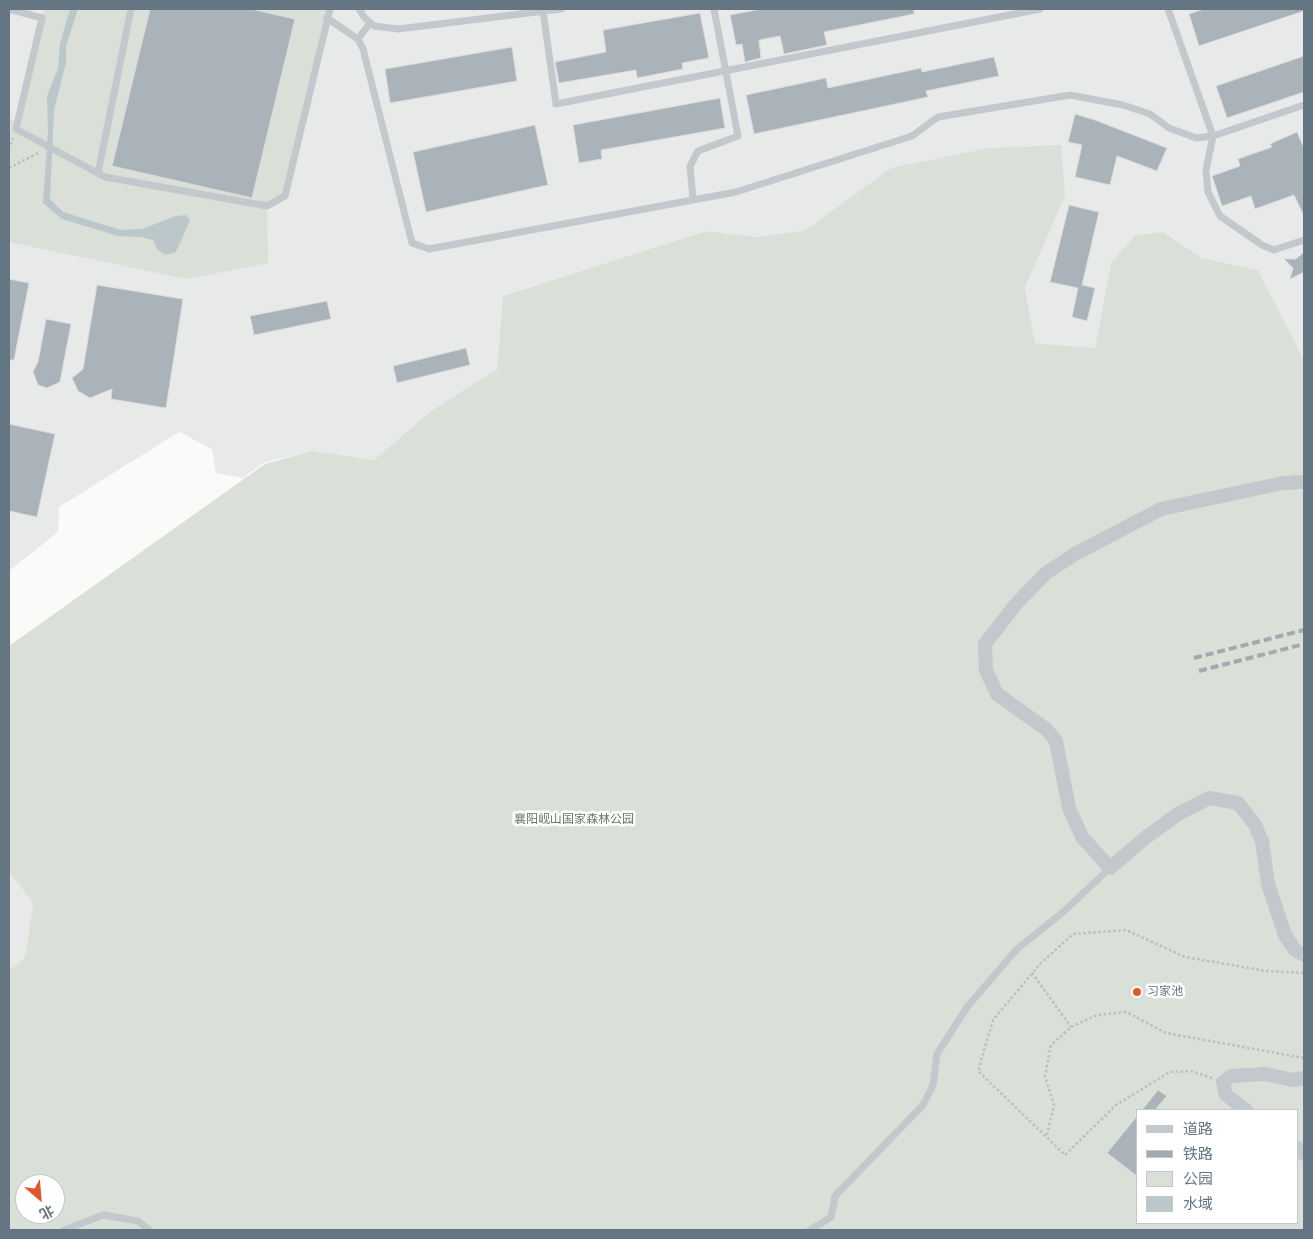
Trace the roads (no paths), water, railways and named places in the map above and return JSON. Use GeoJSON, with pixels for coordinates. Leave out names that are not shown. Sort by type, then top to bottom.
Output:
{"type":"FeatureCollection","features":[{"type":"Feature","properties":{"kind":"street"},"geometry":{"type":"LineString","coordinates":[[1304,482],[1283,483],[1161,509],[1075,554],[1046,574],[1016,604],[985,644],[986,670],[997,694],[1046,729],[1056,741],[1069,808],[1082,837],[1110,868],[1145,838],[1178,814],[1201,802],[1209,798],[1238,803],[1255,825],[1262,841],[1268,884],[1284,935],[1295,950],[1304,956]]}},
{"type":"Feature","properties":{"kind":"street"},"geometry":{"type":"LineString","coordinates":[[1245,1109],[1226,1095],[1223,1082],[1231,1076],[1257,1074],[1293,1080],[1304,1078]]}},
{"type":"Feature","properties":{"kind":"lane"},"geometry":{"type":"LineString","coordinates":[[9,9],[42,18],[16,129],[105,177],[267,206],[285,196],[330,9]]}},
{"type":"Feature","properties":{"kind":"lane"},"geometry":{"type":"LineString","coordinates":[[98,173],[131,9]]}},
{"type":"Feature","properties":{"kind":"lane"},"geometry":{"type":"LineString","coordinates":[[359,9],[374,26],[398,29],[561,9]]}},
{"type":"Feature","properties":{"kind":"lane"},"geometry":{"type":"LineString","coordinates":[[694,200],[690,166],[698,151],[738,136],[714,9]]}},
{"type":"Feature","properties":{"kind":"lane"},"geometry":{"type":"LineString","coordinates":[[543,11],[556,104],[1040,9]]}},
{"type":"Feature","properties":{"kind":"lane"},"geometry":{"type":"LineString","coordinates":[[1168,9],[1213,136],[1206,170],[1208,192],[1220,216],[1262,245],[1274,250],[1304,240]]}},
{"type":"Feature","properties":{"kind":"lane"},"geometry":{"type":"LineString","coordinates":[[327,18],[358,39],[412,243],[430,249],[736,192],[912,136],[938,117],[1070,95],[1123,106],[1150,114],[1169,128],[1196,138],[1213,136],[1304,105]]}},
{"type":"Feature","properties":{"kind":"lane"},"geometry":{"type":"LineString","coordinates":[[358,39],[370,23]]}},
{"type":"Feature","properties":{"kind":"lane"},"geometry":{"type":"LineString","coordinates":[[810,1230],[831,1217],[835,1196],[923,1104],[933,1085],[937,1054],[967,1007],[1017,949],[1062,913],[1110,868]]}},
{"type":"Feature","properties":{"kind":"lane"},"geometry":{"type":"LineString","coordinates":[[64,1230],[103,1215],[138,1221],[150,1230]]}},
{"type":"Feature","properties":{"kind":"water"},"geometry":{"type":"Polygon","coordinates":[[[70,9],[78,9],[66,46],[66,63],[54,110],[50,199],[63,212],[121,230],[142,229],[176,216],[186,215],[190,220],[176,252],[165,255],[157,249],[153,240],[141,237],[118,236],[62,219],[43,203],[48,130],[47,96],[58,68],[60,44],[70,9]]]}},
{"type":"Feature","properties":{"kind":"railway"},"geometry":{"type":"LineString","coordinates":[[1194,658],[1304,630]]}},
{"type":"Feature","properties":{"kind":"railway"},"geometry":{"type":"LineString","coordinates":[[1199,671],[1304,644]]}},
{"type":"Feature","properties":{"kind":"place","name":"习家池"},"geometry":{"type":"Point","coordinates":[1137,992]}},
{"type":"Feature","properties":{"kind":"park label","name":"襄阳岘山国家森林公园"},"geometry":{"type":"Point","coordinates":[574,820]}}]}
